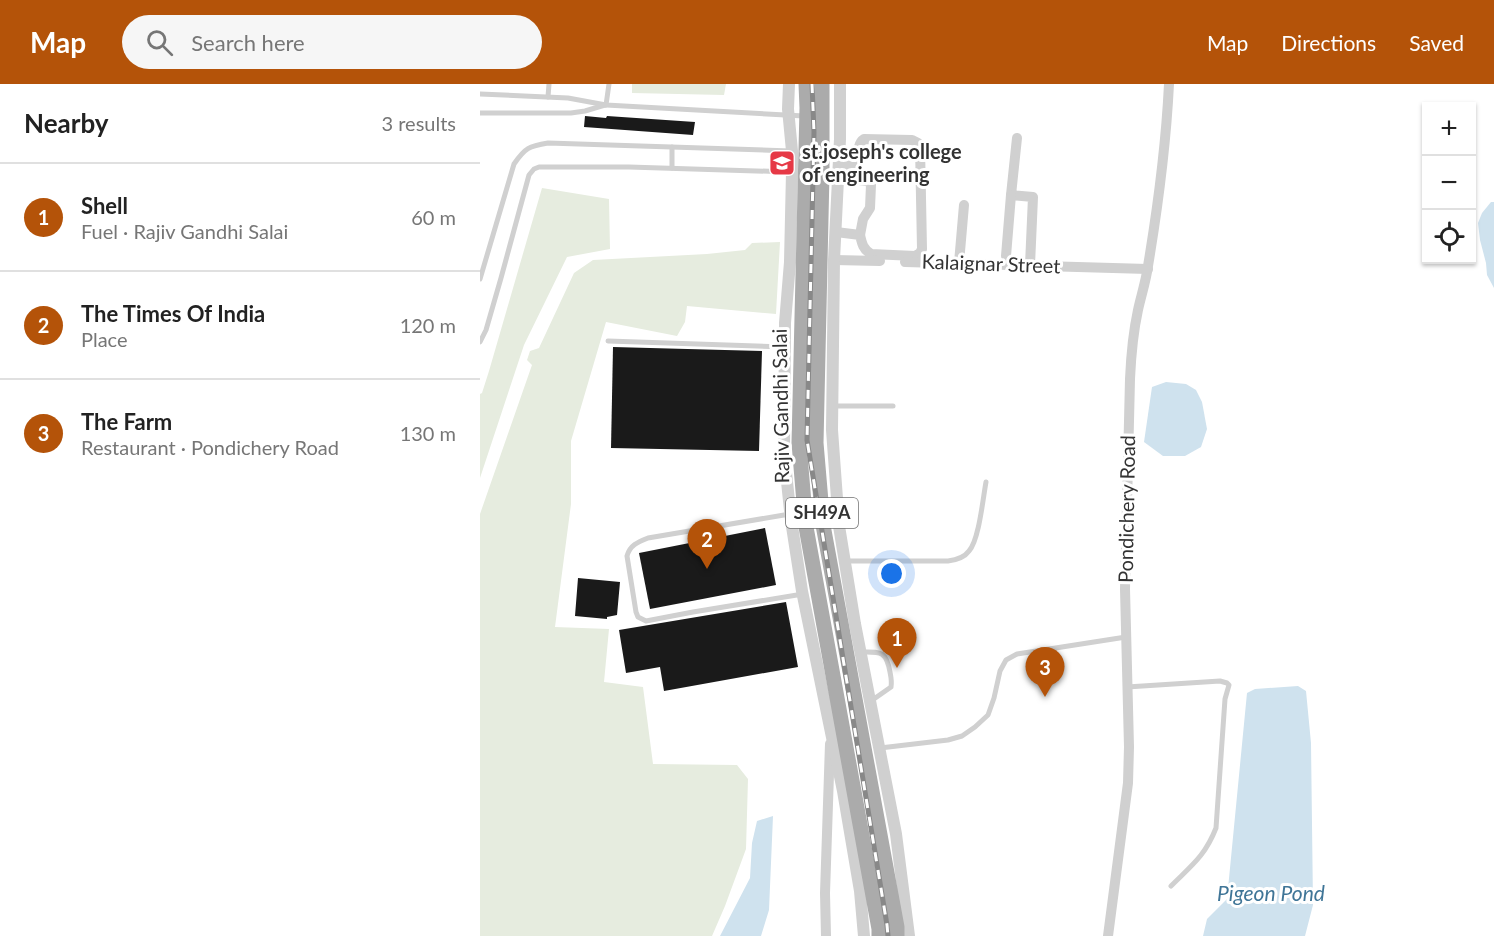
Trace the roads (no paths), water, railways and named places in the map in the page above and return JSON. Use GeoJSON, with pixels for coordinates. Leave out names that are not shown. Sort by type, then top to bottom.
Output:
{"type":"FeatureCollection","features":[{"type":"Feature","properties":{"kind":"main road","name":"Rajiv Gandhi Salai"},"geometry":{"type":"LineString","coordinates":[[806,84],[807,116],[799,151],[798,172],[804,215],[799,443],[806,527],[851,806],[879,936]]}},
{"type":"Feature","properties":{"kind":"main road","name":"Rajiv Gandhi Salai"},"geometry":{"type":"LineString","coordinates":[[822,84],[816,443],[823,525],[897,936]]}},
{"type":"Feature","properties":{"kind":"main road"},"geometry":{"type":"LineString","coordinates":[[804,215],[821,217]]}},
{"type":"Feature","properties":{"kind":"street"},"geometry":{"type":"LineString","coordinates":[[789,84],[789,115],[799,151]]}},
{"type":"Feature","properties":{"kind":"street"},"geometry":{"type":"LineString","coordinates":[[840,84],[832,406],[839,526],[896,834],[909,936]]}},
{"type":"Feature","properties":{"kind":"street","name":"Pondichery Road"},"geometry":{"type":"LineString","coordinates":[[1108,936],[1128,783],[1125,589],[1131,353],[1137,312],[1148,269],[1160,185],[1169,84]]}},
{"type":"Feature","properties":{"kind":"street"},"geometry":{"type":"LineString","coordinates":[[1006,256],[1017,138]]}},
{"type":"Feature","properties":{"kind":"street"},"geometry":{"type":"LineString","coordinates":[[864,139],[912,140],[918,143],[920,146],[922,249],[920,253],[915,256],[871,254],[862,246],[860,235],[863,219],[870,208],[871,185],[868,181],[859,180],[858,166],[859,144],[864,139]]}},
{"type":"Feature","properties":{"kind":"street"},"geometry":{"type":"LineString","coordinates":[[839,165],[858,166]]}},
{"type":"Feature","properties":{"kind":"street"},"geometry":{"type":"LineString","coordinates":[[798,172],[786,323],[784,453],[790,513],[803,594],[831,732],[851,806],[864,936]]}},
{"type":"Feature","properties":{"kind":"street"},"geometry":{"type":"LineString","coordinates":[[1011,195],[1033,198],[1030,265]]}},
{"type":"Feature","properties":{"kind":"street"},"geometry":{"type":"LineString","coordinates":[[959,263],[964,205]]}},
{"type":"Feature","properties":{"kind":"street"},"geometry":{"type":"LineString","coordinates":[[836,232],[860,235]]}},
{"type":"Feature","properties":{"kind":"street","name":"Kalaignar Street"},"geometry":{"type":"LineString","coordinates":[[834,260],[1148,269]]}},
{"type":"Feature","properties":{"kind":"street"},"geometry":{"type":"LineString","coordinates":[[826,936],[825,893],[831,732]]}},
{"type":"Feature","properties":{"kind":"lane"},"geometry":{"type":"LineString","coordinates":[[548,97],[549,84]]}},
{"type":"Feature","properties":{"kind":"lane"},"geometry":{"type":"LineString","coordinates":[[606,105],[609,84]]}},
{"type":"Feature","properties":{"kind":"lane"},"geometry":{"type":"LineString","coordinates":[[480,94],[548,97],[606,105],[807,116]]}},
{"type":"Feature","properties":{"kind":"lane"},"geometry":{"type":"LineString","coordinates":[[480,113],[571,113],[606,105]]}},
{"type":"Feature","properties":{"kind":"lane"},"geometry":{"type":"LineString","coordinates":[[480,279],[514,164],[522,153],[532,146],[548,143],[822,151]]}},
{"type":"Feature","properties":{"kind":"lane"},"geometry":{"type":"LineString","coordinates":[[672,147],[672,168]]}},
{"type":"Feature","properties":{"kind":"lane"},"geometry":{"type":"LineString","coordinates":[[480,342],[486,330],[524,190],[529,175],[534,169],[539,167],[629,167],[822,173]]}},
{"type":"Feature","properties":{"kind":"lane"},"geometry":{"type":"LineString","coordinates":[[608,341],[786,348]]}},
{"type":"Feature","properties":{"kind":"lane"},"geometry":{"type":"LineString","coordinates":[[832,406],[893,406]]}},
{"type":"Feature","properties":{"kind":"lane"},"geometry":{"type":"LineString","coordinates":[[845,561],[958,560],[968,554],[974,544],[986,482]]}},
{"type":"Feature","properties":{"kind":"lane"},"geometry":{"type":"LineString","coordinates":[[790,513],[648,538],[629,549],[627,556],[636,612],[638,617],[646,621],[803,594]]}},
{"type":"Feature","properties":{"kind":"lane"},"geometry":{"type":"LineString","coordinates":[[880,747],[948,740],[962,736],[988,715],[1000,671],[1006,660],[1017,654],[1126,637]]}},
{"type":"Feature","properties":{"kind":"lane"},"geometry":{"type":"LineString","coordinates":[[861,652],[877,652],[885,656],[888,659],[892,680],[891,687],[870,701]]}},
{"type":"Feature","properties":{"kind":"lane"},"geometry":{"type":"LineString","coordinates":[[1127,687],[1220,681],[1229,685],[1225,699],[1216,828],[1210,844],[1201,857],[1171,886]]}},
{"type":"Feature","properties":{"kind":"water"},"geometry":{"type":"Polygon","coordinates":[[[1491,202],[1494,202],[1494,288],[1487,275],[1478,223],[1482,213],[1491,202]]]}},
{"type":"Feature","properties":{"kind":"water"},"geometry":{"type":"Polygon","coordinates":[[[1166,382],[1186,384],[1196,390],[1202,402],[1207,429],[1201,447],[1185,456],[1163,456],[1144,442],[1152,387],[1166,382]]]}},
{"type":"Feature","properties":{"kind":"water","name":"Pigeon Pond"},"geometry":{"type":"Polygon","coordinates":[[[1298,686],[1306,691],[1311,743],[1313,905],[1305,936],[1203,936],[1207,919],[1227,899],[1247,693],[1255,689],[1298,686]]]}},
{"type":"Feature","properties":{"kind":"water"},"geometry":{"type":"Polygon","coordinates":[[[773,816],[769,910],[761,936],[720,936],[750,878],[752,843],[757,821],[773,816]]]}},
{"type":"Feature","properties":{"kind":"railway"},"geometry":{"type":"LineString","coordinates":[[812,84],[814,132],[807,440],[888,936]]}},
{"type":"Feature","properties":{"kind":"place","name":"st.joseph's college of engineering"},"geometry":{"type":"Point","coordinates":[782,163]}},
{"type":"Feature","properties":{"kind":"place","name":"The Times Of India"},"geometry":{"type":"Point","coordinates":[707,569]}},
{"type":"Feature","properties":{"kind":"place","name":"Shell"},"geometry":{"type":"Point","coordinates":[897,668]}},
{"type":"Feature","properties":{"kind":"place","name":"The Farm"},"geometry":{"type":"Point","coordinates":[1045,697]}}]}
